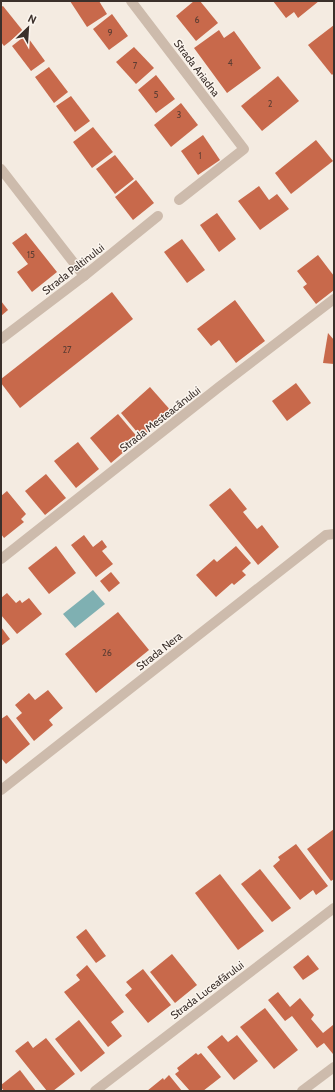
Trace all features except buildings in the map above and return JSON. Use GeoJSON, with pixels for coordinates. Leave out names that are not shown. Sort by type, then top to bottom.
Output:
{"type":"FeatureCollection","features":[{"type":"Feature","properties":{"kind":"street","name":"Strada Ariadna"},"geometry":{"type":"LineString","coordinates":[[131,1],[244,149],[179,200]]}},
{"type":"Feature","properties":{"kind":"street"},"geometry":{"type":"LineString","coordinates":[[1,169],[84,276]]}},
{"type":"Feature","properties":{"kind":"street","name":"Strada Paltinului"},"geometry":{"type":"LineString","coordinates":[[1,339],[84,276],[158,216]]}},
{"type":"Feature","properties":{"kind":"street","name":"Strada Mesteacănului"},"geometry":{"type":"LineString","coordinates":[[1,559],[334,299]]}},
{"type":"Feature","properties":{"kind":"street","name":"Strada Nera"},"geometry":{"type":"LineString","coordinates":[[1,790],[326,535],[334,534]]}},
{"type":"Feature","properties":{"kind":"street","name":"Strada Luceafărului"},"geometry":{"type":"LineString","coordinates":[[94,1091],[334,908]]}},
{"type":"Feature","properties":{"kind":"street"},"geometry":{"type":"LineString","coordinates":[[302,1091],[334,1067]]}},
{"type":"Feature","properties":{"kind":"water"},"geometry":{"type":"Polygon","coordinates":[[[93,590],[105,604],[75,628],[63,614],[93,590]]]}}]}
